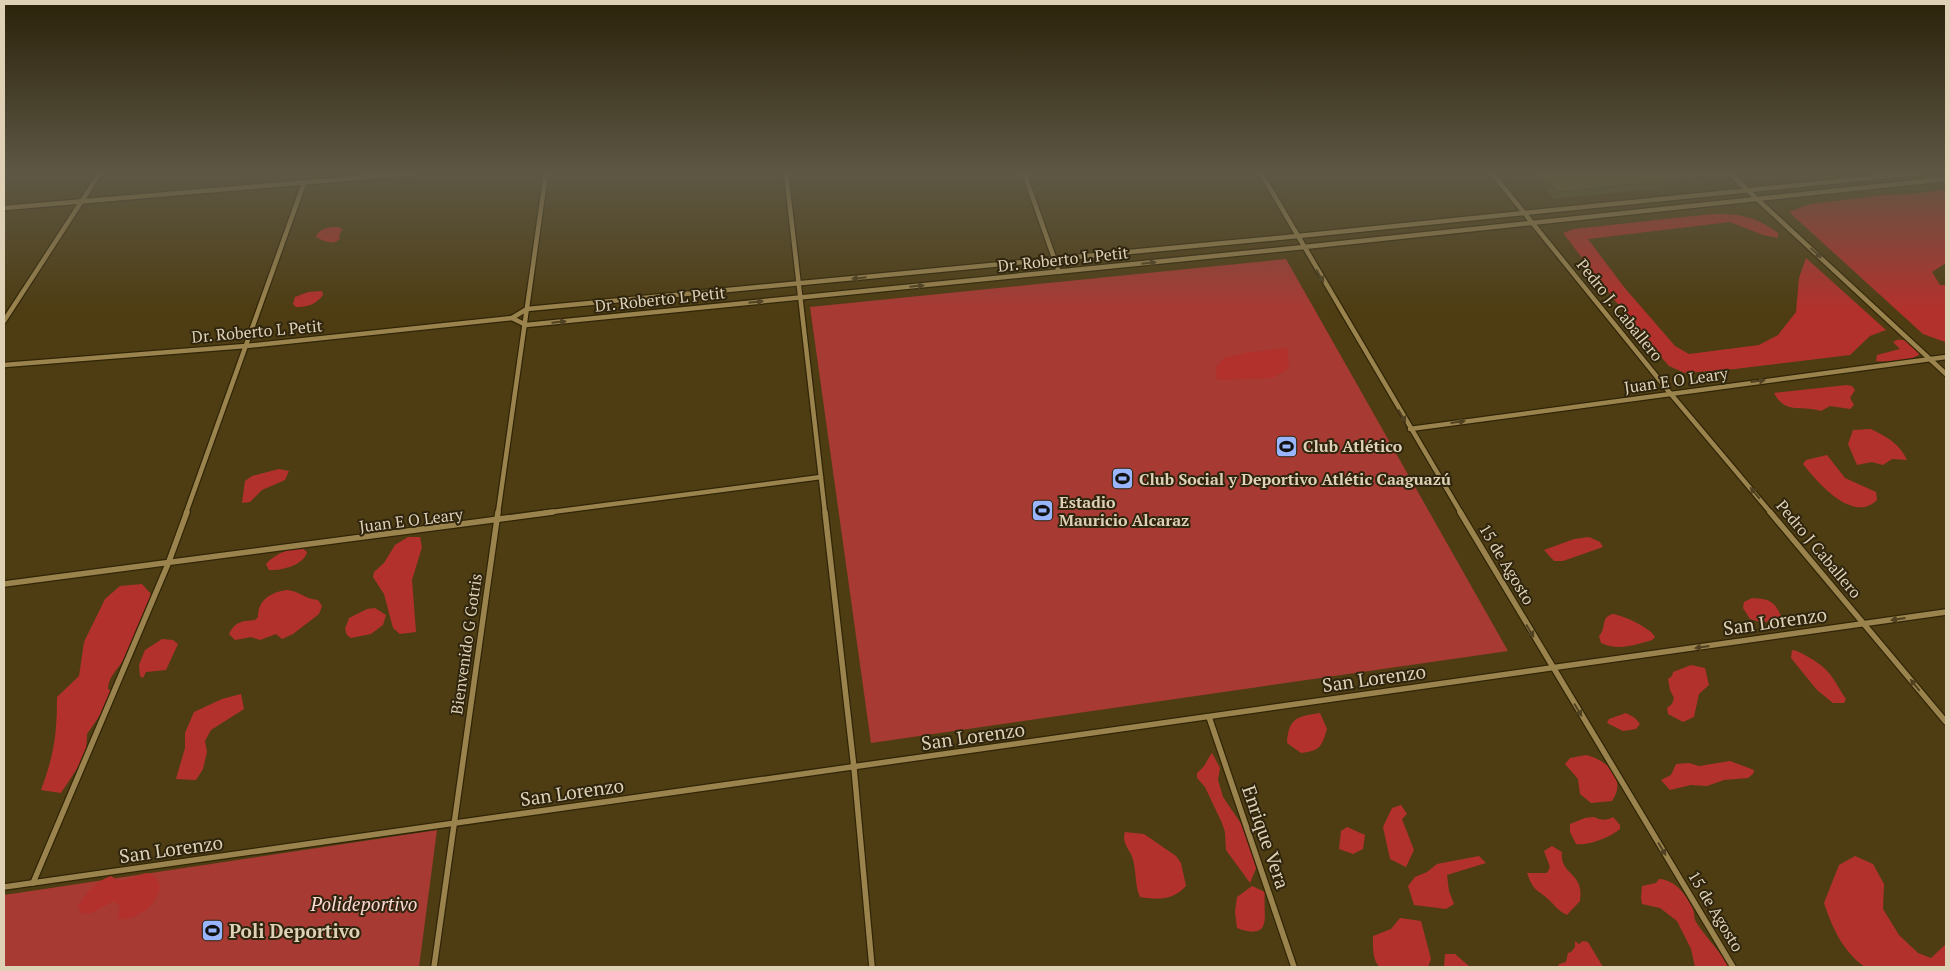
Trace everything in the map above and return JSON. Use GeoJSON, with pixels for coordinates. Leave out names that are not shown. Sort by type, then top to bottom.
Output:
{"type":"FeatureCollection","features":[{"type":"Feature","properties":{"kind":"street"},"geometry":{"type":"LineString","coordinates":[[4,321],[71,218]]}},
{"type":"Feature","properties":{"kind":"street"},"geometry":{"type":"LineString","coordinates":[[34,883],[168,564],[291,218]]}},
{"type":"Feature","properties":{"kind":"street","name":"Bienvenido G Gotris"},"geometry":{"type":"LineString","coordinates":[[434,967],[540,218]]}},
{"type":"Feature","properties":{"kind":"street"},"geometry":{"type":"LineString","coordinates":[[792,218],[800,284],[799,297],[854,768],[872,967]]}},
{"type":"Feature","properties":{"kind":"street"},"geometry":{"type":"LineString","coordinates":[[1040,218],[1059,272]]}},
{"type":"Feature","properties":{"kind":"street","name":"15 de Agosto"},"geometry":{"type":"LineString","coordinates":[[1288,218],[1552,668],[1733,967]]}},
{"type":"Feature","properties":{"kind":"street","name":"Dr. Roberto L Petit"},"geometry":{"type":"LineString","coordinates":[[4,365],[246,346],[512,318],[527,309],[1473,218]]}},
{"type":"Feature","properties":{"kind":"street","name":"Pedro J. Caballero"},"geometry":{"type":"LineString","coordinates":[[1530,218],[1670,393]]}},
{"type":"Feature","properties":{"kind":"street","name":"Dr. Roberto L Petit"},"geometry":{"type":"LineString","coordinates":[[526,325],[1304,247],[1567,218]]}},
{"type":"Feature","properties":{"kind":"street"},"geometry":{"type":"LineString","coordinates":[[1778,218],[1946,374]]}},
{"type":"Feature","properties":{"kind":"street"},"geometry":{"type":"LineString","coordinates":[[512,318],[526,325]]}},
{"type":"Feature","properties":{"kind":"street","name":"Juan E O Leary"},"geometry":{"type":"LineString","coordinates":[[1410,429],[1946,357]]}},
{"type":"Feature","properties":{"kind":"street","name":"Pedro J Caballero"},"geometry":{"type":"LineString","coordinates":[[1670,393],[1865,623],[1946,722]]}},
{"type":"Feature","properties":{"kind":"street","name":"Juan E O Leary"},"geometry":{"type":"LineString","coordinates":[[4,584],[498,521],[821,477]]}},
{"type":"Feature","properties":{"kind":"street","name":"San Lorenzo"},"geometry":{"type":"LineString","coordinates":[[4,887],[1946,612]]}},
{"type":"Feature","properties":{"kind":"street","name":"Enrique Vera"},"geometry":{"type":"LineString","coordinates":[[1210,717],[1294,967]]}},
{"type":"Feature","properties":{"kind":"green space","name":"Club Social y Deportivo Atlétic Caaguazú"},"geometry":{"type":"Polygon","coordinates":[[[1286,259],[1508,651],[871,743],[810,307],[1286,259]]]}},
{"type":"Feature","properties":{"kind":"green space","name":"Poli Deportivo"},"geometry":{"type":"Polygon","coordinates":[[[437,830],[419,967],[4,967],[4,895],[437,830]]]}},
{"type":"Feature","properties":{"kind":"shaded area"},"geometry":{"type":"Polygon","coordinates":[[[1672,218],[1750,218],[1778,233],[1778,238],[1763,235],[1730,222],[1588,239],[1624,287],[1675,346],[1689,354],[1759,345],[1778,335],[1796,312],[1799,278],[1806,258],[1886,330],[1870,336],[1850,355],[1685,373],[1669,366],[1637,329],[1563,233],[1574,229],[1672,218]]]}},
{"type":"Feature","properties":{"kind":"shaded area"},"geometry":{"type":"Polygon","coordinates":[[[1796,218],[1946,218],[1946,263],[1932,272],[1940,285],[1946,285],[1946,341],[1923,334],[1796,218]]]}},
{"type":"Feature","properties":{"kind":"shaded area"},"geometry":{"type":"Polygon","coordinates":[[[338,227],[342,229],[339,236],[340,239],[337,241],[328,242],[316,237],[322,230],[338,227]]]}},
{"type":"Feature","properties":{"kind":"shaded area"},"geometry":{"type":"Polygon","coordinates":[[[322,291],[323,295],[311,305],[296,307],[293,304],[295,297],[308,292],[322,291]]]}},
{"type":"Feature","properties":{"kind":"shaded area"},"geometry":{"type":"Polygon","coordinates":[[[1905,340],[1911,343],[1920,354],[1893,362],[1876,361],[1877,355],[1900,349],[1893,342],[1905,340]]]}},
{"type":"Feature","properties":{"kind":"shaded area"},"geometry":{"type":"Polygon","coordinates":[[[1287,348],[1289,368],[1273,378],[1217,380],[1216,367],[1224,358],[1245,353],[1287,348]]]}},
{"type":"Feature","properties":{"kind":"shaded area"},"geometry":{"type":"Polygon","coordinates":[[[1852,386],[1855,390],[1850,398],[1854,405],[1850,409],[1830,406],[1821,411],[1789,407],[1778,400],[1774,393],[1852,386]]]}},
{"type":"Feature","properties":{"kind":"shaded area"},"geometry":{"type":"Polygon","coordinates":[[[1871,429],[1892,442],[1901,450],[1907,460],[1892,459],[1883,465],[1872,462],[1857,465],[1848,444],[1853,430],[1871,429]]]}},
{"type":"Feature","properties":{"kind":"shaded area"},"geometry":{"type":"Polygon","coordinates":[[[1827,455],[1845,478],[1876,492],[1877,500],[1868,506],[1857,507],[1847,504],[1827,490],[1803,464],[1806,460],[1827,455]]]}},
{"type":"Feature","properties":{"kind":"shaded area"},"geometry":{"type":"Polygon","coordinates":[[[279,469],[289,471],[285,480],[262,490],[250,502],[242,503],[245,481],[252,476],[279,469]]]}},
{"type":"Feature","properties":{"kind":"shaded area"},"geometry":{"type":"Polygon","coordinates":[[[408,537],[420,537],[422,547],[412,580],[416,632],[400,634],[393,628],[384,594],[373,577],[374,572],[384,563],[395,545],[408,537]]]}},
{"type":"Feature","properties":{"kind":"shaded area"},"geometry":{"type":"Polygon","coordinates":[[[1589,537],[1600,542],[1603,547],[1563,561],[1554,561],[1544,550],[1574,539],[1589,537]]]}},
{"type":"Feature","properties":{"kind":"shaded area"},"geometry":{"type":"Polygon","coordinates":[[[302,548],[307,552],[305,557],[297,564],[286,568],[269,570],[266,564],[273,558],[288,550],[302,548]]]}},
{"type":"Feature","properties":{"kind":"shaded area"},"geometry":{"type":"Polygon","coordinates":[[[142,584],[151,594],[149,602],[124,660],[110,679],[108,689],[116,692],[87,734],[86,755],[61,793],[41,790],[54,745],[57,697],[79,676],[84,642],[105,599],[120,586],[142,584]]]}},
{"type":"Feature","properties":{"kind":"shaded area"},"geometry":{"type":"Polygon","coordinates":[[[287,590],[318,600],[322,606],[319,614],[293,634],[282,639],[276,634],[260,640],[251,637],[235,640],[229,634],[239,623],[255,620],[258,617],[260,605],[263,601],[271,595],[287,590]]]}},
{"type":"Feature","properties":{"kind":"shaded area"},"geometry":{"type":"Polygon","coordinates":[[[1752,598],[1770,601],[1781,616],[1763,623],[1750,619],[1743,608],[1744,602],[1752,598]]]}},
{"type":"Feature","properties":{"kind":"shaded area"},"geometry":{"type":"Polygon","coordinates":[[[375,608],[386,615],[383,625],[371,634],[351,638],[347,635],[345,629],[349,618],[367,609],[375,608]]]}},
{"type":"Feature","properties":{"kind":"shaded area"},"geometry":{"type":"Polygon","coordinates":[[[1613,614],[1642,626],[1655,637],[1652,640],[1639,644],[1620,647],[1601,643],[1599,636],[1603,630],[1605,620],[1609,615],[1613,614]]]}},
{"type":"Feature","properties":{"kind":"shaded area"},"geometry":{"type":"Polygon","coordinates":[[[162,639],[173,640],[178,644],[166,670],[146,672],[143,678],[140,676],[139,665],[145,650],[162,639]]]}},
{"type":"Feature","properties":{"kind":"shaded area"},"geometry":{"type":"Polygon","coordinates":[[[1792,650],[1810,658],[1827,671],[1846,699],[1844,703],[1833,703],[1817,690],[1791,658],[1792,650]]]}},
{"type":"Feature","properties":{"kind":"shaded area"},"geometry":{"type":"Polygon","coordinates":[[[1691,665],[1705,668],[1709,685],[1699,694],[1694,717],[1683,722],[1668,714],[1667,708],[1672,704],[1674,698],[1668,679],[1672,676],[1673,672],[1691,665]]]}},
{"type":"Feature","properties":{"kind":"shaded area"},"geometry":{"type":"Polygon","coordinates":[[[241,694],[244,709],[211,730],[205,741],[207,752],[203,769],[196,780],[176,779],[185,748],[185,733],[194,712],[222,699],[241,694]]]}},
{"type":"Feature","properties":{"kind":"shaded area"},"geometry":{"type":"Polygon","coordinates":[[[1320,713],[1327,729],[1324,740],[1319,747],[1312,751],[1301,753],[1287,743],[1289,728],[1292,723],[1300,717],[1320,713]]]}},
{"type":"Feature","properties":{"kind":"shaded area"},"geometry":{"type":"Polygon","coordinates":[[[1626,713],[1635,718],[1640,724],[1636,729],[1623,731],[1607,723],[1609,719],[1626,713]]]}},
{"type":"Feature","properties":{"kind":"shaded area"},"geometry":{"type":"Polygon","coordinates":[[[1212,753],[1220,768],[1218,780],[1223,797],[1242,825],[1250,842],[1257,866],[1250,883],[1226,850],[1225,832],[1222,823],[1205,787],[1197,778],[1197,773],[1205,765],[1212,753]]]}},
{"type":"Feature","properties":{"kind":"shaded area"},"geometry":{"type":"Polygon","coordinates":[[[1586,755],[1601,761],[1613,772],[1617,786],[1612,801],[1591,803],[1580,794],[1578,779],[1565,764],[1570,758],[1586,755]]]}},
{"type":"Feature","properties":{"kind":"shaded area"},"geometry":{"type":"Polygon","coordinates":[[[1730,761],[1754,770],[1753,774],[1748,778],[1724,780],[1707,786],[1691,785],[1670,790],[1661,780],[1671,775],[1676,764],[1689,763],[1699,766],[1730,761]]]}},
{"type":"Feature","properties":{"kind":"shaded area"},"geometry":{"type":"Polygon","coordinates":[[[1401,805],[1407,814],[1402,819],[1414,850],[1406,867],[1390,859],[1383,827],[1392,808],[1401,805]]]}},
{"type":"Feature","properties":{"kind":"shaded area"},"geometry":{"type":"Polygon","coordinates":[[[1594,817],[1604,820],[1613,817],[1620,825],[1620,829],[1599,840],[1587,844],[1576,844],[1570,832],[1570,824],[1585,818],[1594,817]]]}},
{"type":"Feature","properties":{"kind":"shaded area"},"geometry":{"type":"Polygon","coordinates":[[[1347,827],[1365,835],[1363,849],[1353,854],[1339,849],[1341,831],[1347,827]]]}},
{"type":"Feature","properties":{"kind":"shaded area"},"geometry":{"type":"Polygon","coordinates":[[[1125,832],[1144,834],[1176,856],[1181,863],[1186,886],[1176,894],[1165,898],[1140,897],[1133,859],[1125,841],[1125,832]]]}},
{"type":"Feature","properties":{"kind":"shaded area"},"geometry":{"type":"Polygon","coordinates":[[[1552,846],[1562,852],[1564,865],[1576,879],[1581,892],[1580,901],[1567,915],[1535,888],[1527,873],[1547,873],[1550,867],[1544,851],[1552,846]]]}},
{"type":"Feature","properties":{"kind":"shaded area"},"geometry":{"type":"Polygon","coordinates":[[[1479,856],[1486,863],[1447,875],[1449,891],[1454,904],[1446,909],[1414,905],[1408,886],[1415,877],[1427,872],[1437,864],[1479,856]]]}},
{"type":"Feature","properties":{"kind":"shaded area"},"geometry":{"type":"Polygon","coordinates":[[[1855,856],[1873,864],[1884,884],[1883,909],[1899,935],[1918,953],[1931,958],[1946,944],[1946,967],[1865,967],[1850,954],[1839,938],[1824,903],[1839,865],[1855,856]]]}},
{"type":"Feature","properties":{"kind":"shaded area"},"geometry":{"type":"Polygon","coordinates":[[[147,873],[156,878],[159,885],[159,893],[147,909],[138,915],[128,919],[118,919],[120,906],[114,901],[92,913],[82,914],[78,907],[91,888],[106,878],[111,876],[116,879],[125,880],[147,873]]]}},
{"type":"Feature","properties":{"kind":"shaded area"},"geometry":{"type":"Polygon","coordinates":[[[1659,879],[1675,885],[1684,894],[1693,909],[1697,924],[1721,955],[1725,956],[1728,967],[1695,967],[1691,949],[1677,921],[1660,908],[1642,904],[1642,886],[1656,883],[1659,879]]]}},
{"type":"Feature","properties":{"kind":"shaded area"},"geometry":{"type":"Polygon","coordinates":[[[1252,886],[1265,892],[1264,923],[1262,928],[1257,931],[1237,928],[1235,912],[1237,897],[1252,886]]]}},
{"type":"Feature","properties":{"kind":"shaded area"},"geometry":{"type":"Polygon","coordinates":[[[1400,918],[1421,921],[1431,959],[1428,967],[1380,967],[1377,964],[1373,936],[1391,929],[1400,918]]]}},
{"type":"Feature","properties":{"kind":"shaded area"},"geometry":{"type":"Polygon","coordinates":[[[1575,941],[1579,944],[1583,941],[1588,942],[1603,967],[1558,967],[1559,964],[1566,962],[1568,953],[1575,947],[1575,941]]]}},
{"type":"Feature","properties":{"kind":"shaded area"},"geometry":{"type":"Polygon","coordinates":[[[1445,954],[1455,954],[1470,967],[1444,967],[1445,954]]]}},
{"type":"Feature","properties":{"kind":"place","name":"Club Atlético"},"geometry":{"type":"Point","coordinates":[1287,446]}},
{"type":"Feature","properties":{"kind":"place","name":"Club Social y Deportivo Atlétic Caaguazú"},"geometry":{"type":"Point","coordinates":[1123,479]}},
{"type":"Feature","properties":{"kind":"place","name":"Estadio Mauricio Alcaraz"},"geometry":{"type":"Point","coordinates":[1043,511]}},
{"type":"Feature","properties":{"kind":"place","name":"Poli Deportivo"},"geometry":{"type":"Point","coordinates":[213,931]}},
{"type":"Feature","properties":{"kind":"park label","name":"Polideportivo"},"geometry":{"type":"Point","coordinates":[364,904]}}]}
